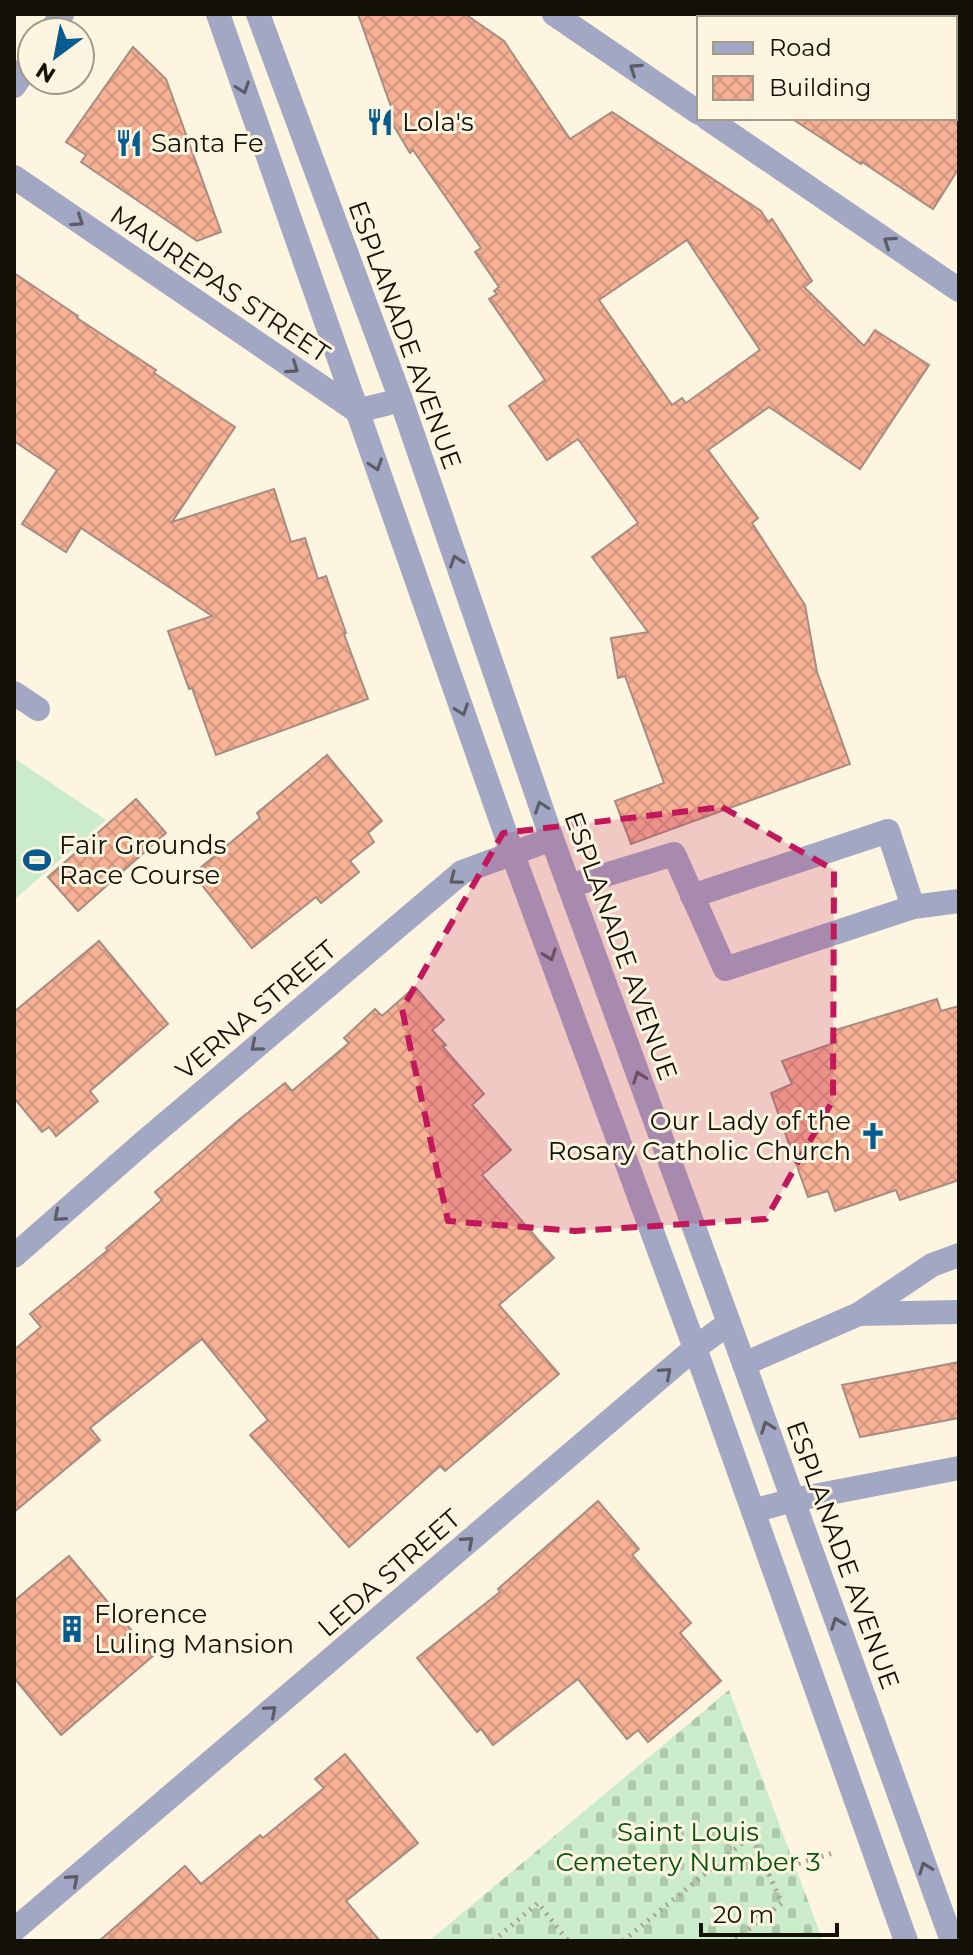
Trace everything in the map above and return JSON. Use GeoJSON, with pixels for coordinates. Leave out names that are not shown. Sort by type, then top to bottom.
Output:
{"type":"FeatureCollection","features":[{"type":"Feature","properties":{"kind":"street"},"geometry":{"type":"LineString","coordinates":[[218,14],[512,852],[695,1348],[906,1941]]}},
{"type":"Feature","properties":{"kind":"street","name":"ESPLANADE AVENUE"},"geometry":{"type":"LineString","coordinates":[[258,14],[401,400],[552,839],[952,1941]]}},
{"type":"Feature","properties":{"kind":"street"},"geometry":{"type":"LineString","coordinates":[[554,14],[697,112]]}},
{"type":"Feature","properties":{"kind":"street"},"geometry":{"type":"LineString","coordinates":[[710,120],[957,284]]}},
{"type":"Feature","properties":{"kind":"street","name":"MAUREPAS STREET"},"geometry":{"type":"LineString","coordinates":[[14,177],[357,411]]}},
{"type":"Feature","properties":{"kind":"street"},"geometry":{"type":"LineString","coordinates":[[357,411],[401,400]]}},
{"type":"Feature","properties":{"kind":"street"},"geometry":{"type":"LineString","coordinates":[[14,693],[38,709]]}},
{"type":"Feature","properties":{"kind":"street"},"geometry":{"type":"LineString","coordinates":[[692,896],[888,831],[913,907]]}},
{"type":"Feature","properties":{"kind":"street","name":"VERNA STREET"},"geometry":{"type":"LineString","coordinates":[[14,1256],[462,872],[552,839]]}},
{"type":"Feature","properties":{"kind":"street"},"geometry":{"type":"LineString","coordinates":[[569,886],[674,854],[725,969],[913,907],[959,901]]}},
{"type":"Feature","properties":{"kind":"street"},"geometry":{"type":"LineString","coordinates":[[744,1364],[859,1314],[932,1265],[959,1255]]}},
{"type":"Feature","properties":{"kind":"street"},"geometry":{"type":"LineString","coordinates":[[859,1314],[959,1312]]}},
{"type":"Feature","properties":{"kind":"street","name":"LEDA STREET"},"geometry":{"type":"LineString","coordinates":[[14,1930],[695,1348],[729,1323]]}},
{"type":"Feature","properties":{"kind":"street"},"geometry":{"type":"LineString","coordinates":[[753,1511],[793,1500],[959,1468]]}},
{"type":"Feature","properties":{"kind":"path"},"geometry":{"type":"LineString","coordinates":[[623,1941],[751,1836],[782,1903],[734,1941]]}},
{"type":"Feature","properties":{"kind":"path"},"geometry":{"type":"LineString","coordinates":[[768,1873],[872,1841]]}},
{"type":"Feature","properties":{"kind":"path"},"geometry":{"type":"LineString","coordinates":[[493,1941],[538,1903],[568,1941]]}},
{"type":"Feature","properties":{"kind":"highlighted area"},"geometry":{"type":"Polygon","coordinates":[[[722,807],[834,870],[833,1100],[766,1219],[575,1231],[448,1221],[402,1009],[503,833],[722,807]]]}},
{"type":"Feature","properties":{"kind":"green space","name":"Fair Grounds Race Course"},"geometry":{"type":"Polygon","coordinates":[[[14,758],[106,820],[14,900],[14,758]]]}},
{"type":"Feature","properties":{"kind":"green space","name":"Saint Louis Cemetery Number 3"},"geometry":{"type":"Polygon","coordinates":[[[729,1690],[823,1941],[429,1941],[729,1690]]]}},
{"type":"Feature","properties":{"kind":"building"},"geometry":{"type":"Polygon","coordinates":[[[358,14],[465,14],[504,41],[570,139],[612,112],[761,211],[768,222],[772,219],[812,281],[804,287],[864,346],[875,330],[929,365],[860,469],[769,407],[708,450],[758,518],[752,523],[805,605],[817,672],[850,764],[631,844],[615,801],[664,783],[625,676],[618,678],[611,638],[648,632],[592,557],[638,523],[578,439],[547,460],[509,406],[545,380],[489,299],[497,294],[494,291],[499,287],[475,252],[481,248],[413,150],[410,153],[389,118],[394,115],[358,14]],[[687,240],[599,300],[672,405],[682,398],[686,403],[760,350],[687,240]]]}},
{"type":"Feature","properties":{"kind":"building","name":"Santa Fe"},"geometry":{"type":"Polygon","coordinates":[[[133,47],[166,79],[221,232],[197,241],[81,162],[86,155],[66,142],[133,47]]]}},
{"type":"Feature","properties":{"kind":"building"},"geometry":{"type":"Polygon","coordinates":[[[959,118],[959,168],[933,209],[794,120],[959,118]]]}},
{"type":"Feature","properties":{"kind":"building"},"geometry":{"type":"Polygon","coordinates":[[[14,273],[235,427],[172,522],[274,489],[291,542],[305,538],[318,579],[326,576],[368,699],[216,755],[168,631],[212,616],[81,528],[66,552],[22,524],[57,470],[14,441],[14,273]]]}},
{"type":"Feature","properties":{"kind":"building"},"geometry":{"type":"Polygon","coordinates":[[[327,755],[382,821],[368,833],[374,842],[350,861],[359,872],[321,903],[316,897],[252,948],[193,874],[260,818],[257,813],[327,755]]]}},
{"type":"Feature","properties":{"kind":"building"},"geometry":{"type":"Polygon","coordinates":[[[136,799],[166,833],[78,911],[48,877],[136,799]]]}},
{"type":"Feature","properties":{"kind":"building"},"geometry":{"type":"Polygon","coordinates":[[[99,941],[168,1024],[90,1091],[98,1101],[56,1136],[49,1127],[42,1132],[14,1098],[14,1012],[99,941]]]}},
{"type":"Feature","properties":{"kind":"building"},"geometry":{"type":"Polygon","coordinates":[[[415,987],[444,1020],[432,1030],[484,1094],[472,1105],[511,1150],[482,1175],[554,1258],[499,1305],[559,1374],[445,1471],[440,1466],[349,1547],[250,1435],[268,1420],[202,1339],[90,1428],[100,1440],[14,1512],[14,1350],[41,1327],[30,1314],[108,1250],[106,1248],[162,1200],[155,1192],[240,1119],[285,1083],[292,1091],[349,1043],[344,1038],[375,1009],[382,1016],[415,987]]]}},
{"type":"Feature","properties":{"kind":"building","name":"Our Lady of the Rosary Catholic Church"},"geometry":{"type":"Polygon","coordinates":[[[937,999],[941,1011],[959,1006],[959,1180],[900,1200],[896,1190],[835,1211],[828,1191],[808,1197],[771,1093],[792,1084],[782,1061],[837,1042],[832,1031],[937,999]]]}},
{"type":"Feature","properties":{"kind":"building"},"geometry":{"type":"Polygon","coordinates":[[[959,1362],[959,1418],[860,1437],[842,1385],[959,1362]]]}},
{"type":"Feature","properties":{"kind":"building"},"geometry":{"type":"Polygon","coordinates":[[[598,1501],[639,1549],[632,1555],[691,1623],[680,1633],[721,1681],[648,1742],[638,1730],[627,1739],[578,1679],[493,1745],[481,1729],[477,1732],[417,1658],[500,1592],[498,1589],[598,1501]]]}},
{"type":"Feature","properties":{"kind":"building","name":"Florence Luling Mansion"},"geometry":{"type":"Polygon","coordinates":[[[69,1556],[153,1656],[61,1735],[14,1678],[14,1601],[69,1556]]]}},
{"type":"Feature","properties":{"kind":"building"},"geometry":{"type":"Polygon","coordinates":[[[345,1754],[418,1843],[346,1901],[380,1941],[99,1941],[185,1866],[201,1884],[260,1835],[263,1838],[324,1788],[315,1779],[345,1754]]]}},
{"type":"Feature","properties":{"kind":"place","name":"Lola's"},"geometry":{"type":"Point","coordinates":[380,122]}},
{"type":"Feature","properties":{"kind":"place","name":"Santa Fe"},"geometry":{"type":"Point","coordinates":[129,143]}},
{"type":"Feature","properties":{"kind":"place","name":"Fair Grounds Race Course"},"geometry":{"type":"Point","coordinates":[37,860]}},
{"type":"Feature","properties":{"kind":"place","name":"Our Lady of the Rosary Catholic Church"},"geometry":{"type":"Point","coordinates":[873,1136]}},
{"type":"Feature","properties":{"kind":"place","name":"Florence Luling Mansion"},"geometry":{"type":"Point","coordinates":[72,1629]}}]}
